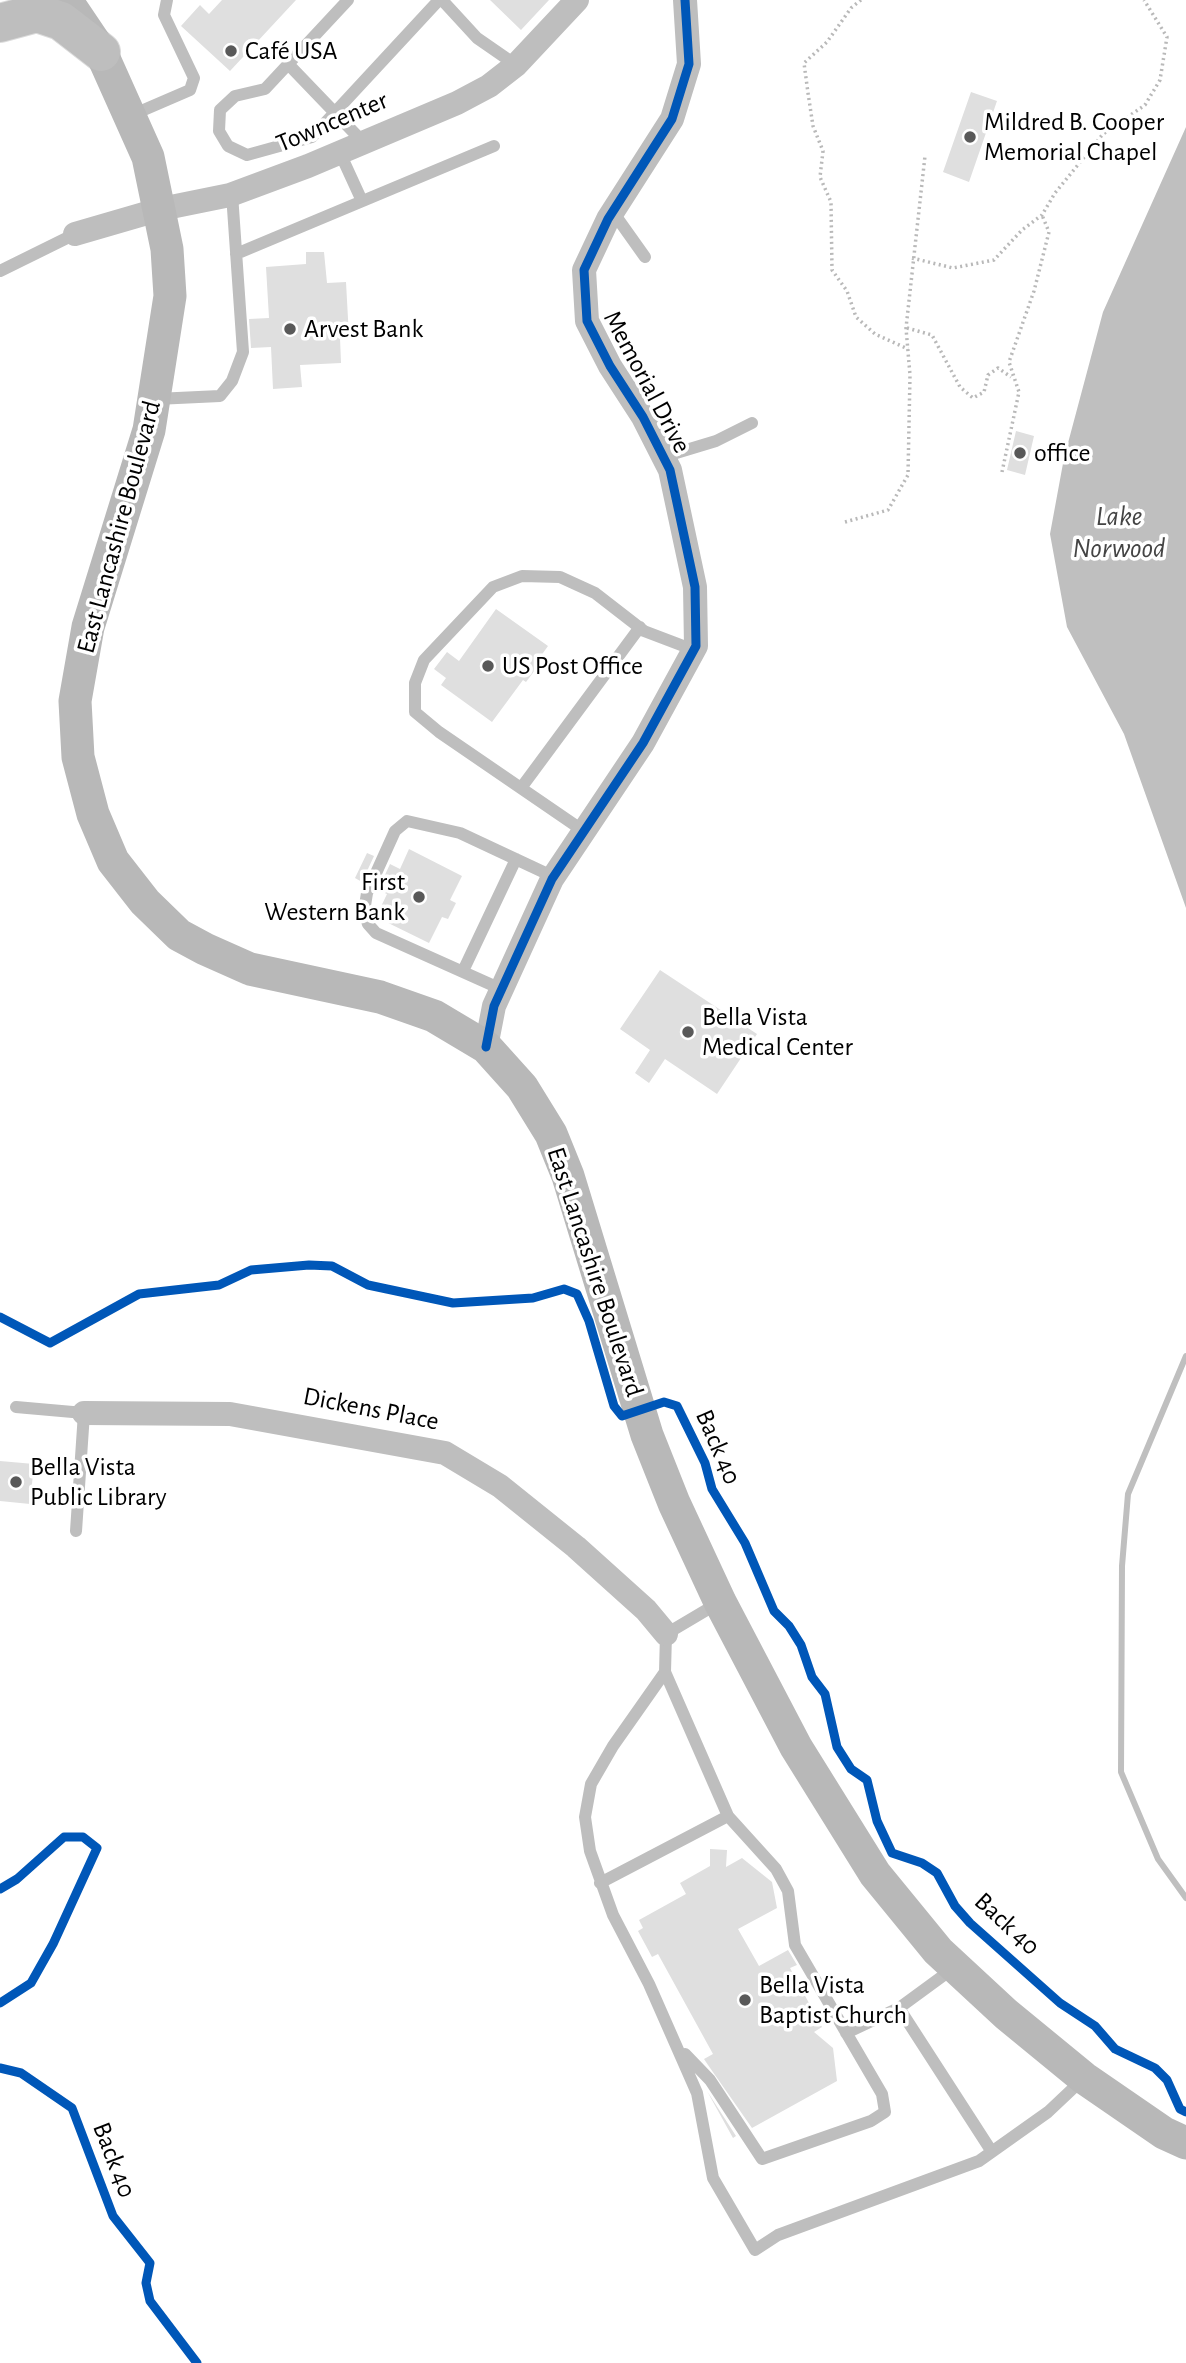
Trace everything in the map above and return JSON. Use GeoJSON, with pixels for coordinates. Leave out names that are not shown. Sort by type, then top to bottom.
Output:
{"type":"FeatureCollection","features":[{"type":"Feature","properties":{"kind":"main road","name":"East Lancashire Boulevard"},"geometry":{"type":"LineString","coordinates":[[66,0],[101,52],[148,157],[161,209],[170,296],[149,430],[88,627],[75,701],[78,758],[93,814],[113,861],[145,902],[179,934],[205,949],[250,969],[380,997],[434,1016],[486,1047],[522,1087],[551,1134],[568,1176],[647,1434],[674,1503],[720,1602],[796,1747],[875,1874],[938,1951],[1006,2014],[1084,2078],[1164,2133],[1186,2143]]}},
{"type":"Feature","properties":{"kind":"main road"},"geometry":{"type":"LineString","coordinates":[[0,23],[37,13],[61,21],[101,52]]}},
{"type":"Feature","properties":{"kind":"street","name":"Towncenter"},"geometry":{"type":"LineString","coordinates":[[75,234],[161,209],[232,194],[340,153],[457,103],[489,86],[516,65],[578,0]]}},
{"type":"Feature","properties":{"kind":"street","name":"Memorial Drive"},"geometry":{"type":"LineString","coordinates":[[486,1047],[494,1006],[554,877],[643,743],[694,650],[695,587],[670,470],[643,417],[610,366],[587,321],[584,270],[613,212],[672,119],[689,64],[685,0]]}},
{"type":"Feature","properties":{"kind":"street","name":"Dickens Place"},"geometry":{"type":"LineString","coordinates":[[84,1413],[230,1414],[444,1453],[500,1486],[576,1547],[646,1610],[666,1634]]}},
{"type":"Feature","properties":{"kind":"lane"},"geometry":{"type":"LineString","coordinates":[[131,115],[190,90],[194,79],[164,15],[167,0]]}},
{"type":"Feature","properties":{"kind":"lane"},"geometry":{"type":"LineString","coordinates":[[348,0],[290,66],[265,89],[235,96],[220,110],[219,131],[228,146],[247,155],[278,149],[312,137],[441,0],[477,38],[516,65]]}},
{"type":"Feature","properties":{"kind":"lane"},"geometry":{"type":"LineString","coordinates":[[290,66],[363,142]]}},
{"type":"Feature","properties":{"kind":"lane"},"geometry":{"type":"LineString","coordinates":[[236,254],[494,146]]}},
{"type":"Feature","properties":{"kind":"lane"},"geometry":{"type":"LineString","coordinates":[[340,153],[362,201]]}},
{"type":"Feature","properties":{"kind":"lane"},"geometry":{"type":"LineString","coordinates":[[155,399],[220,396],[232,381],[243,352],[232,194]]}},
{"type":"Feature","properties":{"kind":"lane"},"geometry":{"type":"LineString","coordinates":[[613,212],[645,257]]}},
{"type":"Feature","properties":{"kind":"lane"},"geometry":{"type":"LineString","coordinates":[[0,271],[75,234]]}},
{"type":"Feature","properties":{"kind":"lane"},"geometry":{"type":"LineString","coordinates":[[663,457],[716,441],[752,423]]}},
{"type":"Feature","properties":{"kind":"lane"},"geometry":{"type":"LineString","coordinates":[[585,832],[415,712],[415,683],[424,660],[492,587],[522,576],[560,577],[595,593],[640,628],[694,650]]}},
{"type":"Feature","properties":{"kind":"lane"},"geometry":{"type":"LineString","coordinates":[[520,788],[640,628]]}},
{"type":"Feature","properties":{"kind":"lane"},"geometry":{"type":"LineString","coordinates":[[501,989],[376,933],[368,924],[364,912],[366,893],[395,831],[407,821],[460,833],[554,877]]}},
{"type":"Feature","properties":{"kind":"lane"},"geometry":{"type":"LineString","coordinates":[[463,971],[516,859]]}},
{"type":"Feature","properties":{"kind":"lane"},"geometry":{"type":"LineString","coordinates":[[16,1407],[84,1413],[76,1531]]}},
{"type":"Feature","properties":{"kind":"lane"},"geometry":{"type":"LineString","coordinates":[[677,2045],[710,2080],[762,2159],[871,2121],[885,2112],[882,2094],[795,1945],[788,1891],[776,1869],[728,1816],[665,1672],[666,1634],[720,1602]]}},
{"type":"Feature","properties":{"kind":"lane"},"geometry":{"type":"LineString","coordinates":[[665,1672],[613,1746],[591,1784],[585,1817],[590,1851],[600,1883],[697,2093],[713,2178],[755,2250],[778,2235],[979,2161],[1048,2112],[1084,2078]]}},
{"type":"Feature","properties":{"kind":"lane"},"geometry":{"type":"LineString","coordinates":[[600,1883],[728,1816]]}},
{"type":"Feature","properties":{"kind":"lane"},"geometry":{"type":"LineString","coordinates":[[846,2033],[899,2008],[956,1967]]}},
{"type":"Feature","properties":{"kind":"lane"},"geometry":{"type":"LineString","coordinates":[[899,2008],[992,2152]]}},
{"type":"Feature","properties":{"kind":"path"},"geometry":{"type":"LineString","coordinates":[[861,0],[851,8],[827,42],[804,64],[813,126],[823,151],[820,177],[831,202],[832,270],[847,291],[856,317],[875,334],[908,349]]}},
{"type":"Feature","properties":{"kind":"path"},"geometry":{"type":"LineString","coordinates":[[912,258],[953,268],[994,260],[1022,230],[1042,215],[1055,193],[1103,134],[1145,105],[1160,80],[1167,37],[1144,0]]}},
{"type":"Feature","properties":{"kind":"path"},"geometry":{"type":"LineString","coordinates":[[845,523],[888,510],[908,475],[906,328],[925,156]]}},
{"type":"Feature","properties":{"kind":"path"},"geometry":{"type":"LineString","coordinates":[[1002,472],[1019,392],[1009,362],[1013,344],[1034,290],[1049,232],[1042,215]]}},
{"type":"Feature","properties":{"kind":"path"},"geometry":{"type":"LineString","coordinates":[[906,328],[932,335],[960,387],[973,398],[984,393],[988,375],[998,368],[1013,378]]}},
{"type":"Feature","properties":{"kind":"water","name":"Lake Norwood"},"geometry":{"type":"Polygon","coordinates":[[[1186,127],[1186,908],[1124,734],[1067,627],[1050,534],[1064,458],[1103,312],[1186,127]]]}},
{"type":"Feature","properties":{"kind":"building"},"geometry":{"type":"Polygon","coordinates":[[[222,0],[296,0],[230,71],[181,26],[200,5],[209,14],[222,0]]]}},
{"type":"Feature","properties":{"kind":"building"},"geometry":{"type":"Polygon","coordinates":[[[490,0],[549,0],[521,30],[490,0]]]}},
{"type":"Feature","properties":{"kind":"building","name":"Mildred B. Cooper Memorial Chapel"},"geometry":{"type":"Polygon","coordinates":[[[971,92],[997,101],[969,182],[943,172],[971,92]]]}},
{"type":"Feature","properties":{"kind":"building","name":"Arvest Bank"},"geometry":{"type":"Polygon","coordinates":[[[306,252],[324,252],[327,283],[346,282],[349,337],[340,338],[341,363],[300,365],[302,387],[273,389],[271,347],[251,348],[249,319],[269,318],[266,267],[306,264],[306,252]]]}},
{"type":"Feature","properties":{"kind":"building","name":"office"},"geometry":{"type":"Polygon","coordinates":[[[1016,431],[1034,436],[1025,475],[1007,470],[1016,431]]]}},
{"type":"Feature","properties":{"kind":"building","name":"US Post Office"},"geometry":{"type":"Polygon","coordinates":[[[496,609],[548,646],[538,660],[541,662],[526,682],[523,680],[492,722],[441,685],[446,678],[434,669],[447,652],[459,661],[496,609]]]}},
{"type":"Feature","properties":{"kind":"building","name":"First Western Bank"},"geometry":{"type":"Polygon","coordinates":[[[409,849],[462,876],[450,900],[456,903],[448,919],[442,917],[429,943],[376,917],[387,894],[378,890],[390,864],[400,869],[409,849]]]}},
{"type":"Feature","properties":{"kind":"building"},"geometry":{"type":"Polygon","coordinates":[[[367,853],[374,856],[362,882],[355,878],[367,853]]]}},
{"type":"Feature","properties":{"kind":"building","name":"Bella Vista Medical Center"},"geometry":{"type":"Polygon","coordinates":[[[660,970],[757,1034],[717,1094],[665,1059],[649,1083],[635,1073],[650,1050],[620,1029],[660,970]]]}},
{"type":"Feature","properties":{"kind":"building","name":"Bella Vista Public Library"},"geometry":{"type":"Polygon","coordinates":[[[0,1461],[34,1464],[30,1504],[0,1501],[0,1461]]]}},
{"type":"Feature","properties":{"kind":"building","name":"Bella Vista Baptist Church"},"geometry":{"type":"Polygon","coordinates":[[[710,1849],[727,1850],[726,1867],[742,1858],[772,1882],[777,1908],[738,1929],[759,1966],[788,1950],[797,1965],[790,1968],[822,2027],[814,2032],[833,2048],[837,2081],[752,2128],[704,2059],[713,2054],[658,1954],[652,1957],[638,1931],[643,1928],[639,1920],[686,1894],[680,1883],[710,1866],[710,1849]]]}},
{"type":"Feature","properties":{"kind":"building"},"geometry":{"type":"Polygon","coordinates":[[[707,2091],[736,2136],[733,2138],[707,2091]]]}},
{"type":"Feature","properties":{"kind":"waterway"},"geometry":{"type":"LineString","coordinates":[[1186,1356],[1128,1494],[1122,1566],[1121,1772],[1158,1859],[1186,1898]]}},
{"type":"Feature","properties":{"kind":"cycle path"},"geometry":{"type":"LineString","coordinates":[[486,1047],[494,1006],[552,879],[643,743],[696,646],[695,587],[670,470],[643,417],[610,366],[587,321],[584,270],[608,219],[672,119],[689,64],[685,0]]}},
{"type":"Feature","properties":{"kind":"cycle path","name":"Back 40"},"geometry":{"type":"LineString","coordinates":[[0,1317],[50,1343],[139,1294],[219,1285],[251,1270],[309,1265],[332,1266],[368,1285],[453,1303],[533,1298],[564,1289],[577,1294],[589,1321],[614,1406],[622,1416],[664,1402],[677,1406],[705,1463],[712,1489],[745,1543],[774,1611],[789,1626],[801,1645],[812,1677],[825,1694],[837,1747],[851,1769],[867,1780],[877,1821],[892,1853],[922,1863],[937,1873],[955,1906],[970,1923],[1060,2003],[1095,2026],[1115,2049],[1155,2068],[1167,2080],[1180,2109],[1186,2112]]}},
{"type":"Feature","properties":{"kind":"cycle path"},"geometry":{"type":"LineString","coordinates":[[0,1889],[17,1879],[64,1837],[83,1837],[97,1848],[53,1944],[31,1983],[0,2003]]}},
{"type":"Feature","properties":{"kind":"cycle path","name":"Back 40"},"geometry":{"type":"LineString","coordinates":[[0,2068],[21,2073],[72,2108],[113,2216],[150,2263],[146,2283],[150,2301],[197,2363]]}},
{"type":"Feature","properties":{"kind":"place","name":"Café USA"},"geometry":{"type":"Point","coordinates":[231,51]}},
{"type":"Feature","properties":{"kind":"place","name":"Mildred B. Cooper Memorial Chapel"},"geometry":{"type":"Point","coordinates":[970,137]}},
{"type":"Feature","properties":{"kind":"place","name":"Arvest Bank"},"geometry":{"type":"Point","coordinates":[290,329]}},
{"type":"Feature","properties":{"kind":"place","name":"office"},"geometry":{"type":"Point","coordinates":[1020,453]}},
{"type":"Feature","properties":{"kind":"place","name":"US Post Office"},"geometry":{"type":"Point","coordinates":[488,666]}},
{"type":"Feature","properties":{"kind":"place","name":"First Western Bank"},"geometry":{"type":"Point","coordinates":[419,897]}},
{"type":"Feature","properties":{"kind":"place","name":"Bella Vista Medical Center"},"geometry":{"type":"Point","coordinates":[688,1032]}},
{"type":"Feature","properties":{"kind":"place","name":"Bella Vista Public Library"},"geometry":{"type":"Point","coordinates":[16,1482]}},
{"type":"Feature","properties":{"kind":"place","name":"Bella Vista Baptist Church"},"geometry":{"type":"Point","coordinates":[745,2000]}}]}
